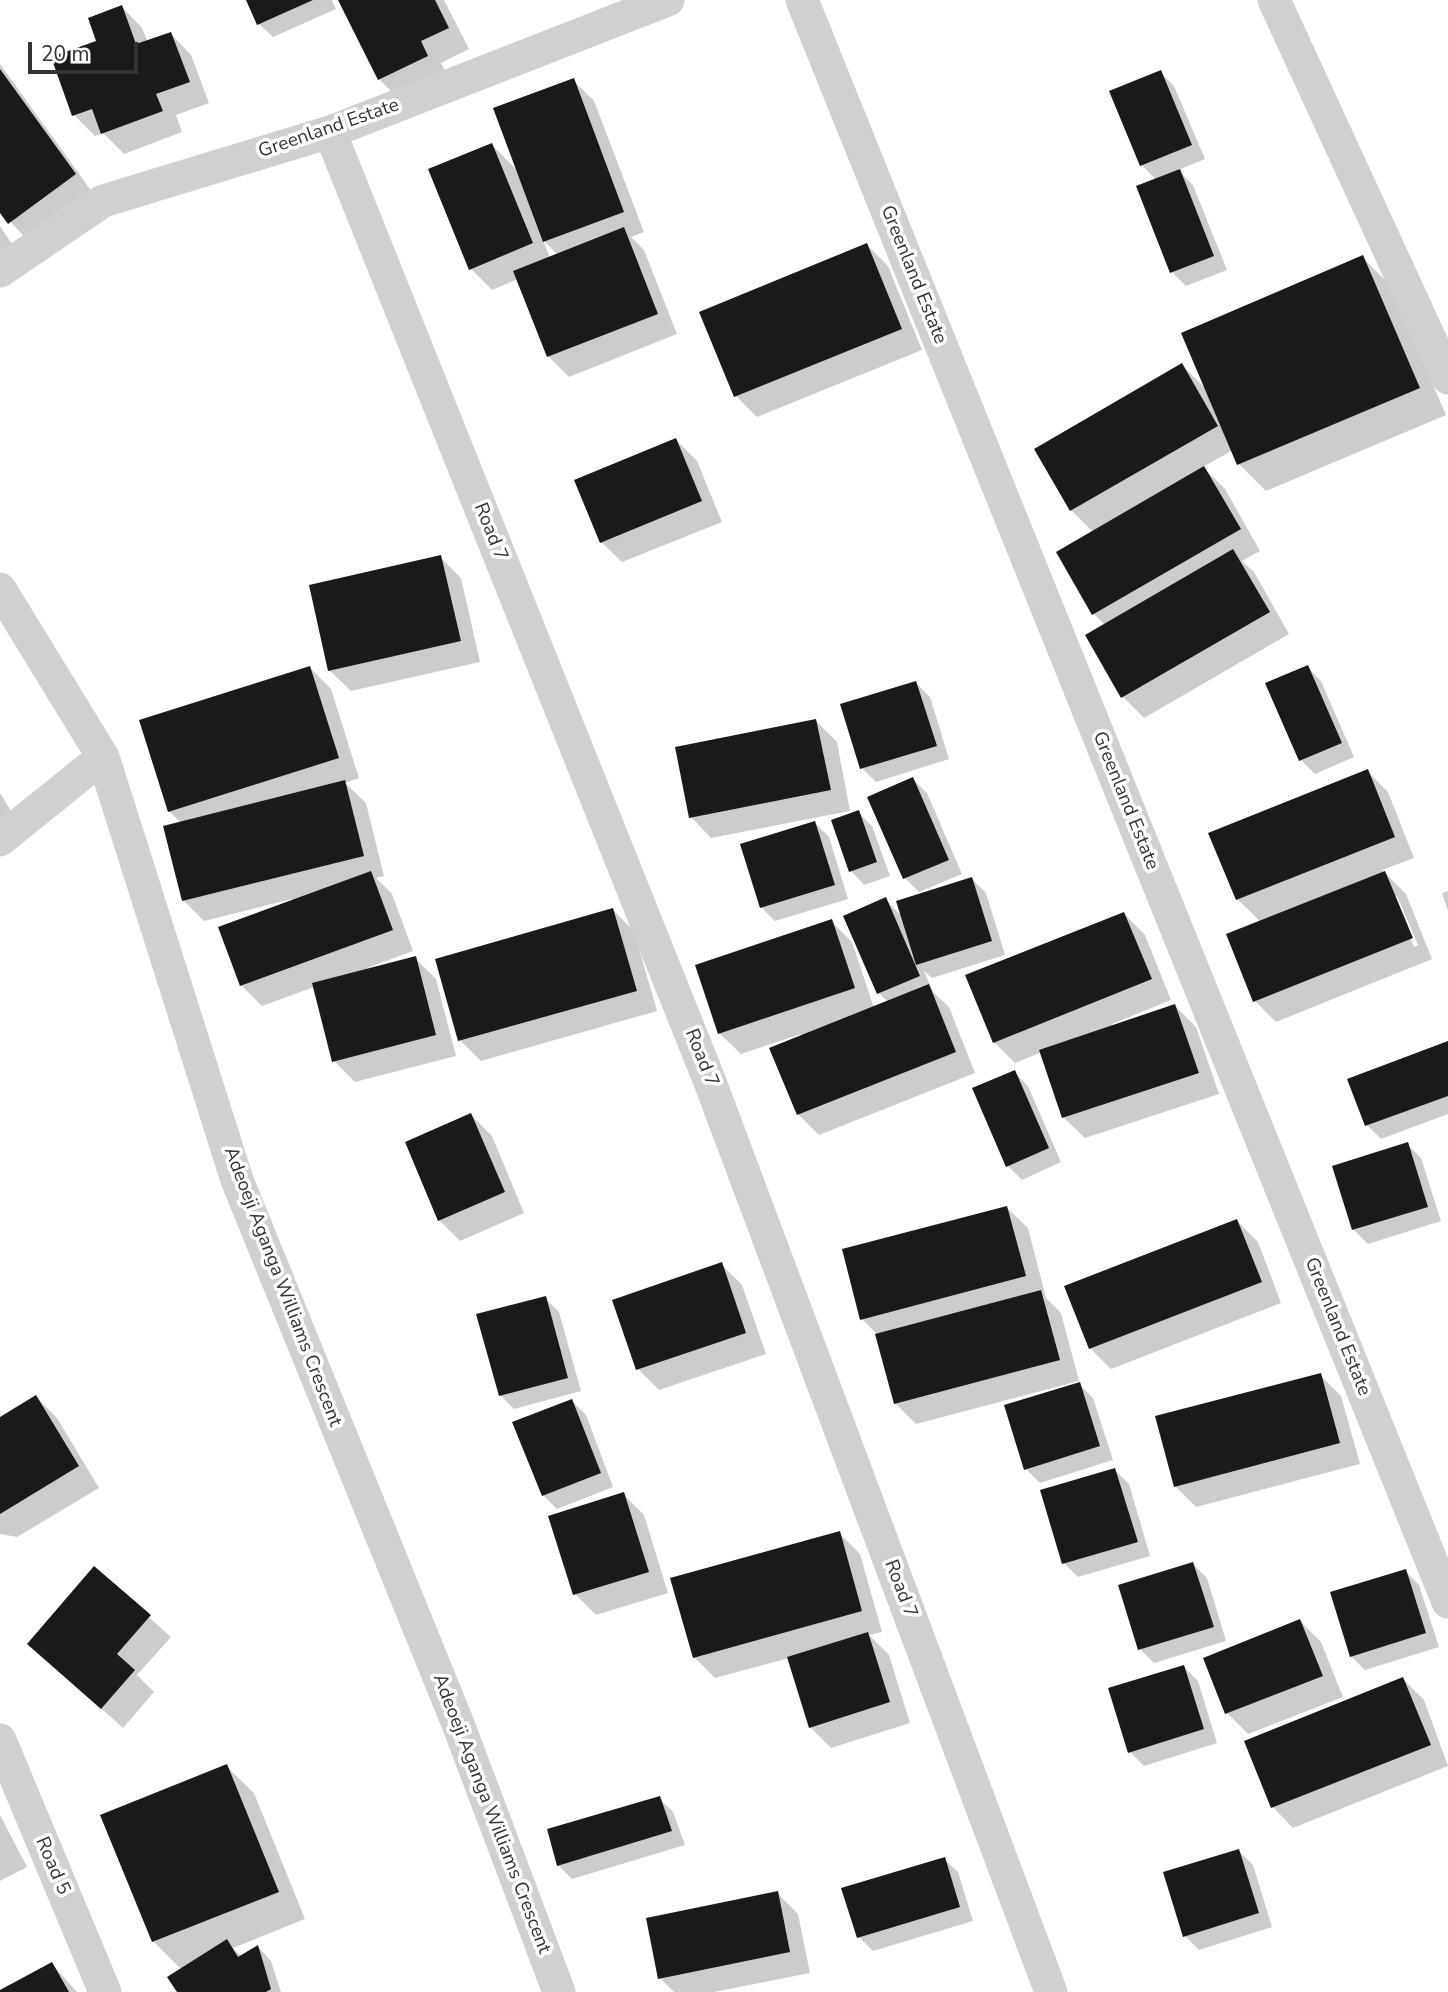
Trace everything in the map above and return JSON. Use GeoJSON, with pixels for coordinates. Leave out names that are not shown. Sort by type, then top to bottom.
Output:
{"type":"FeatureCollection","features":[{"type":"Feature","properties":{"kind":"street","name":"Greenland Estate"},"geometry":{"type":"LineString","coordinates":[[0,271],[103,201],[330,132],[668,0]]}},
{"type":"Feature","properties":{"kind":"street","name":"Greenland Estate"},"geometry":{"type":"LineString","coordinates":[[802,0],[1448,1602]]}},
{"type":"Feature","properties":{"kind":"street"},"geometry":{"type":"LineString","coordinates":[[1274,0],[1448,377]]}},
{"type":"Feature","properties":{"kind":"street","name":"Road 7"},"geometry":{"type":"LineString","coordinates":[[330,132],[710,1082],[1051,1992]]}},
{"type":"Feature","properties":{"kind":"street","name":"Adeoeji Aganga Williams Crescent"},"geometry":{"type":"LineString","coordinates":[[0,589],[103,757],[237,1180],[458,1724],[559,1992]]}},
{"type":"Feature","properties":{"kind":"street"},"geometry":{"type":"LineString","coordinates":[[0,840],[103,757]]}},
{"type":"Feature","properties":{"kind":"street","name":"Road 5"},"geometry":{"type":"LineString","coordinates":[[0,1741],[105,1992]]}},
{"type":"Feature","properties":{"kind":"building"},"geometry":{"type":"Polygon","coordinates":[[[246,0],[313,0],[257,25],[246,0]]]}},
{"type":"Feature","properties":{"kind":"building"},"geometry":{"type":"Polygon","coordinates":[[[338,0],[435,0],[449,28],[421,41],[428,56],[378,80],[338,0]]]}},
{"type":"Feature","properties":{"kind":"building"},"geometry":{"type":"Polygon","coordinates":[[[122,5],[136,44],[171,32],[190,82],[156,94],[163,111],[101,134],[92,109],[72,116],[51,57],[96,41],[88,18],[122,5]]]}},
{"type":"Feature","properties":{"kind":"building"},"geometry":{"type":"Polygon","coordinates":[[[0,69],[76,174],[8,224],[0,213],[0,69]]]}},
{"type":"Feature","properties":{"kind":"building"},"geometry":{"type":"Polygon","coordinates":[[[1161,70],[1192,145],[1140,166],[1109,91],[1161,70]]]}},
{"type":"Feature","properties":{"kind":"building"},"geometry":{"type":"Polygon","coordinates":[[[574,78],[624,212],[543,242],[493,108],[574,78]]]}},
{"type":"Feature","properties":{"kind":"building"},"geometry":{"type":"Polygon","coordinates":[[[492,143],[533,243],[469,270],[428,169],[492,143]]]}},
{"type":"Feature","properties":{"kind":"building"},"geometry":{"type":"Polygon","coordinates":[[[1180,169],[1214,256],[1170,273],[1136,186],[1180,169]]]}},
{"type":"Feature","properties":{"kind":"building"},"geometry":{"type":"Polygon","coordinates":[[[624,227],[658,314],[547,357],[513,271],[624,227]]]}},
{"type":"Feature","properties":{"kind":"building"},"geometry":{"type":"Polygon","coordinates":[[[867,243],[902,329],[734,397],[699,312],[867,243]]]}},
{"type":"Feature","properties":{"kind":"building"},"geometry":{"type":"Polygon","coordinates":[[[1363,255],[1420,388],[1237,465],[1181,333],[1363,255]]]}},
{"type":"Feature","properties":{"kind":"building"},"geometry":{"type":"Polygon","coordinates":[[[1182,363],[1218,426],[1070,511],[1034,449],[1182,363]]]}},
{"type":"Feature","properties":{"kind":"building"},"geometry":{"type":"Polygon","coordinates":[[[676,438],[702,501],[600,543],[574,480],[676,438]]]}},
{"type":"Feature","properties":{"kind":"building"},"geometry":{"type":"Polygon","coordinates":[[[1204,466],[1241,529],[1092,615],[1056,552],[1204,466]]]}},
{"type":"Feature","properties":{"kind":"building"},"geometry":{"type":"Polygon","coordinates":[[[1233,549],[1270,612],[1121,698],[1085,635],[1233,549]]]}},
{"type":"Feature","properties":{"kind":"building"},"geometry":{"type":"Polygon","coordinates":[[[441,555],[461,641],[328,671],[309,585],[441,555]]]}},
{"type":"Feature","properties":{"kind":"building"},"geometry":{"type":"Polygon","coordinates":[[[1308,665],[1342,743],[1299,761],[1265,683],[1308,665]]]}},
{"type":"Feature","properties":{"kind":"building"},"geometry":{"type":"Polygon","coordinates":[[[310,666],[339,758],[168,812],[139,720],[310,666]]]}},
{"type":"Feature","properties":{"kind":"building"},"geometry":{"type":"Polygon","coordinates":[[[916,681],[937,746],[860,769],[840,704],[916,681]]]}},
{"type":"Feature","properties":{"kind":"building"},"geometry":{"type":"Polygon","coordinates":[[[816,719],[831,790],[689,818],[675,747],[816,719]]]}},
{"type":"Feature","properties":{"kind":"building"},"geometry":{"type":"Polygon","coordinates":[[[1368,769],[1395,837],[1236,900],[1208,833],[1368,769]]]}},
{"type":"Feature","properties":{"kind":"building"},"geometry":{"type":"Polygon","coordinates":[[[913,777],[949,860],[903,879],[867,797],[913,777]]]}},
{"type":"Feature","properties":{"kind":"building"},"geometry":{"type":"Polygon","coordinates":[[[345,780],[364,856],[182,901],[163,826],[345,780]]]}},
{"type":"Feature","properties":{"kind":"building"},"geometry":{"type":"Polygon","coordinates":[[[859,810],[877,862],[849,872],[831,820],[859,810]]]}},
{"type":"Feature","properties":{"kind":"building"},"geometry":{"type":"Polygon","coordinates":[[[815,821],[835,885],[760,908],[740,844],[815,821]]]}},
{"type":"Feature","properties":{"kind":"building"},"geometry":{"type":"Polygon","coordinates":[[[371,871],[393,930],[240,986],[218,927],[371,871]]]}},
{"type":"Feature","properties":{"kind":"building"},"geometry":{"type":"Polygon","coordinates":[[[1385,871],[1413,938],[1253,1002],[1226,934],[1385,871]]]}},
{"type":"Feature","properties":{"kind":"building"},"geometry":{"type":"Polygon","coordinates":[[[972,877],[992,941],[916,965],[896,901],[972,877]]]}},
{"type":"Feature","properties":{"kind":"building"},"geometry":{"type":"Polygon","coordinates":[[[886,897],[920,976],[877,994],[843,916],[886,897]]]}},
{"type":"Feature","properties":{"kind":"building"},"geometry":{"type":"Polygon","coordinates":[[[613,908],[637,991],[458,1041],[435,959],[613,908]]]}},
{"type":"Feature","properties":{"kind":"building"},"geometry":{"type":"Polygon","coordinates":[[[1124,912],[1152,979],[993,1043],[965,975],[1124,912]]]}},
{"type":"Feature","properties":{"kind":"building"},"geometry":{"type":"Polygon","coordinates":[[[832,919],[855,988],[718,1034],[695,965],[832,919]]]}},
{"type":"Feature","properties":{"kind":"building"},"geometry":{"type":"Polygon","coordinates":[[[416,956],[436,1035],[332,1062],[312,983],[416,956]]]}},
{"type":"Feature","properties":{"kind":"building"},"geometry":{"type":"Polygon","coordinates":[[[929,984],[956,1052],[797,1115],[769,1048],[929,984]]]}},
{"type":"Feature","properties":{"kind":"building"},"geometry":{"type":"Polygon","coordinates":[[[1175,1004],[1199,1073],[1062,1118],[1039,1050],[1175,1004]]]}},
{"type":"Feature","properties":{"kind":"building"},"geometry":{"type":"Polygon","coordinates":[[[1448,1041],[1448,1096],[1365,1126],[1347,1079],[1448,1041]]]}},
{"type":"Feature","properties":{"kind":"building"},"geometry":{"type":"Polygon","coordinates":[[[1015,1070],[1049,1148],[1006,1167],[972,1088],[1015,1070]]]}},
{"type":"Feature","properties":{"kind":"building"},"geometry":{"type":"Polygon","coordinates":[[[471,1113],[505,1192],[438,1221],[405,1142],[471,1113]]]}},
{"type":"Feature","properties":{"kind":"building"},"geometry":{"type":"Polygon","coordinates":[[[1408,1142],[1428,1207],[1352,1230],[1332,1166],[1408,1142]]]}},
{"type":"Feature","properties":{"kind":"building"},"geometry":{"type":"Polygon","coordinates":[[[1007,1206],[1026,1276],[860,1320],[842,1249],[1007,1206]]]}},
{"type":"Feature","properties":{"kind":"building"},"geometry":{"type":"Polygon","coordinates":[[[1237,1219],[1262,1282],[1089,1349],[1064,1286],[1237,1219]]]}},
{"type":"Feature","properties":{"kind":"building"},"geometry":{"type":"Polygon","coordinates":[[[722,1262],[746,1333],[636,1370],[612,1300],[722,1262]]]}},
{"type":"Feature","properties":{"kind":"building"},"geometry":{"type":"Polygon","coordinates":[[[1041,1290],[1060,1360],[894,1404],[875,1334],[1041,1290]]]}},
{"type":"Feature","properties":{"kind":"building"},"geometry":{"type":"Polygon","coordinates":[[[546,1296],[568,1378],[499,1396],[476,1314],[546,1296]]]}},
{"type":"Feature","properties":{"kind":"building"},"geometry":{"type":"Polygon","coordinates":[[[1321,1373],[1340,1443],[1174,1487],[1155,1416],[1321,1373]]]}},
{"type":"Feature","properties":{"kind":"building"},"geometry":{"type":"Polygon","coordinates":[[[1080,1382],[1100,1446],[1024,1470],[1004,1405],[1080,1382]]]}},
{"type":"Feature","properties":{"kind":"building"},"geometry":{"type":"Polygon","coordinates":[[[36,1395],[79,1466],[0,1514],[0,1417],[36,1395]]]}},
{"type":"Feature","properties":{"kind":"building"},"geometry":{"type":"Polygon","coordinates":[[[572,1399],[601,1473],[542,1496],[512,1422],[572,1399]]]}},
{"type":"Feature","properties":{"kind":"building"},"geometry":{"type":"Polygon","coordinates":[[[1115,1468],[1138,1542],[1062,1564],[1040,1490],[1115,1468]]]}},
{"type":"Feature","properties":{"kind":"building"},"geometry":{"type":"Polygon","coordinates":[[[624,1492],[649,1572],[573,1595],[548,1516],[624,1492]]]}},
{"type":"Feature","properties":{"kind":"building"},"geometry":{"type":"Polygon","coordinates":[[[840,1531],[862,1611],[693,1658],[670,1578],[840,1531]]]}},
{"type":"Feature","properties":{"kind":"building"},"geometry":{"type":"Polygon","coordinates":[[[1193,1562],[1214,1627],[1138,1650],[1118,1585],[1193,1562]]]}},
{"type":"Feature","properties":{"kind":"building"},"geometry":{"type":"Polygon","coordinates":[[[94,1566],[151,1615],[117,1654],[135,1670],[101,1709],[27,1644],[94,1566]]]}},
{"type":"Feature","properties":{"kind":"building"},"geometry":{"type":"Polygon","coordinates":[[[1406,1569],[1426,1633],[1350,1657],[1330,1592],[1406,1569]]]}},
{"type":"Feature","properties":{"kind":"building"},"geometry":{"type":"Polygon","coordinates":[[[1300,1619],[1323,1676],[1225,1714],[1203,1658],[1300,1619]]]}},
{"type":"Feature","properties":{"kind":"building"},"geometry":{"type":"Polygon","coordinates":[[[868,1632],[890,1702],[809,1728],[787,1657],[868,1632]]]}},
{"type":"Feature","properties":{"kind":"building"},"geometry":{"type":"Polygon","coordinates":[[[1184,1665],[1204,1729],[1128,1753],[1108,1688],[1184,1665]]]}},
{"type":"Feature","properties":{"kind":"building"},"geometry":{"type":"Polygon","coordinates":[[[1403,1677],[1431,1745],[1271,1808],[1244,1741],[1403,1677]]]}},
{"type":"Feature","properties":{"kind":"building"},"geometry":{"type":"Polygon","coordinates":[[[227,1764],[279,1892],[152,1942],[100,1815],[227,1764]]]}},
{"type":"Feature","properties":{"kind":"building"},"geometry":{"type":"Polygon","coordinates":[[[660,1796],[672,1831],[557,1866],[547,1829],[660,1796]]]}},
{"type":"Feature","properties":{"kind":"building"},"geometry":{"type":"Polygon","coordinates":[[[1239,1849],[1259,1913],[1183,1937],[1163,1872],[1239,1849]]]}},
{"type":"Feature","properties":{"kind":"building"},"geometry":{"type":"Polygon","coordinates":[[[945,1857],[960,1907],[857,1938],[841,1888],[945,1857]]]}},
{"type":"Feature","properties":{"kind":"building"},"geometry":{"type":"Polygon","coordinates":[[[778,1891],[790,1952],[658,1979],[646,1918],[778,1891]]]}},
{"type":"Feature","properties":{"kind":"building"},"geometry":{"type":"Polygon","coordinates":[[[227,1939],[238,1957],[258,1945],[271,1989],[266,1992],[177,1992],[167,1977],[227,1939]]]}},
{"type":"Feature","properties":{"kind":"building"},"geometry":{"type":"Polygon","coordinates":[[[52,1962],[69,1992],[0,1992],[0,1990],[52,1962]]]}}]}
